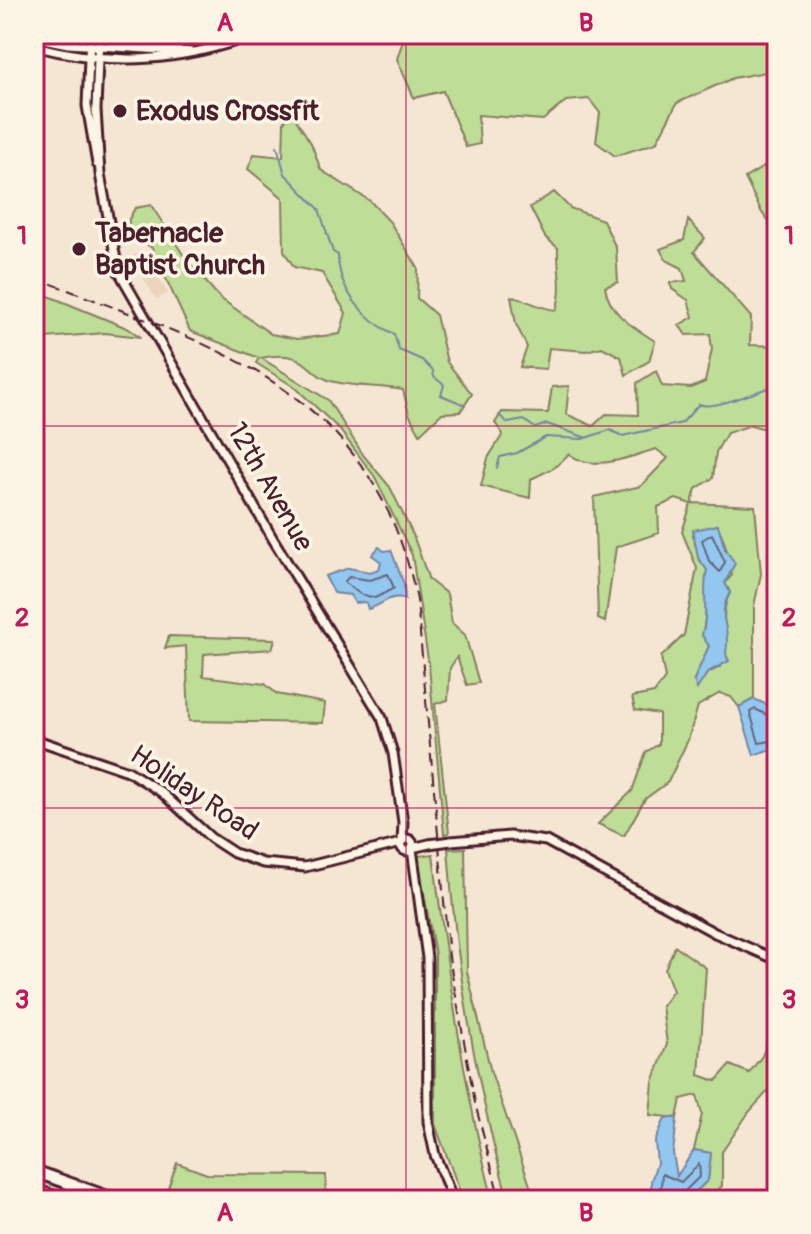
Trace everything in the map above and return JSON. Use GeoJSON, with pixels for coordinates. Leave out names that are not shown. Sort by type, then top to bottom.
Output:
{"type":"FeatureCollection","features":[{"type":"Feature","properties":{"kind":"highway"},"geometry":{"type":"LineString","coordinates":[[34,1171],[116,1200]]}},
{"type":"Feature","properties":{"kind":"highway"},"geometry":{"type":"LineString","coordinates":[[34,1190],[64,1200]]}},
{"type":"Feature","properties":{"kind":"street","name":"12th Avenue"},"geometry":{"type":"LineString","coordinates":[[90,34],[94,46],[100,174],[118,270],[273,539],[377,709],[391,743],[427,958],[428,1122],[435,1155],[453,1200]]}},
{"type":"Feature","properties":{"kind":"street","name":"12th Avenue"},"geometry":{"type":"LineString","coordinates":[[94,46],[99,34]]}},
{"type":"Feature","properties":{"kind":"street"},"geometry":{"type":"LineString","coordinates":[[34,46],[94,56],[158,59],[257,34]]}},
{"type":"Feature","properties":{"kind":"street"},"geometry":{"type":"LineString","coordinates":[[34,37],[94,46],[194,52]]}},
{"type":"Feature","properties":{"kind":"street","name":"Holiday Road"},"geometry":{"type":"LineString","coordinates":[[34,739],[128,771],[161,792],[211,838],[254,861],[279,867],[305,867],[407,845],[510,836],[546,841],[715,933],[777,960]]}},
{"type":"Feature","properties":{"kind":"shaded area"},"geometry":{"type":"Polygon","coordinates":[[[143,251],[168,293],[156,300],[131,257],[143,251]]]}},
{"type":"Feature","properties":{"kind":"green space"},"geometry":{"type":"Polygon","coordinates":[[[405,34],[510,39],[552,34],[777,34],[777,70],[733,78],[677,103],[656,143],[615,156],[596,142],[600,113],[589,99],[566,101],[543,120],[478,115],[480,144],[466,147],[443,91],[414,98],[397,59],[405,34]]]}},
{"type":"Feature","properties":{"kind":"green space"},"geometry":{"type":"Polygon","coordinates":[[[293,115],[311,143],[321,170],[370,201],[390,222],[418,268],[417,298],[436,315],[447,362],[472,394],[460,412],[442,413],[420,434],[409,414],[403,390],[335,382],[290,357],[261,358],[328,400],[364,456],[390,487],[413,535],[429,580],[447,594],[452,623],[465,635],[479,683],[467,685],[457,657],[450,668],[448,700],[435,704],[449,833],[444,834],[429,666],[412,555],[375,477],[339,429],[296,388],[256,363],[259,358],[190,331],[152,248],[128,232],[129,219],[135,208],[151,205],[186,259],[220,298],[271,334],[297,339],[340,334],[346,313],[322,273],[294,267],[284,251],[283,198],[248,169],[254,154],[283,157],[284,121],[293,115]]]}},
{"type":"Feature","properties":{"kind":"green space"},"geometry":{"type":"Polygon","coordinates":[[[777,159],[777,231],[762,213],[745,178],[777,159]]]}},
{"type":"Feature","properties":{"kind":"green space"},"geometry":{"type":"Polygon","coordinates":[[[554,192],[570,208],[603,220],[616,248],[618,282],[605,287],[607,296],[623,319],[655,341],[649,361],[626,375],[621,357],[602,347],[586,351],[549,348],[546,369],[520,367],[527,347],[516,324],[511,297],[556,310],[558,302],[558,248],[545,237],[530,207],[554,192]]]}},
{"type":"Feature","properties":{"kind":"green space"},"geometry":{"type":"Polygon","coordinates":[[[688,220],[705,238],[694,252],[751,317],[750,345],[777,346],[776,432],[751,425],[727,433],[716,452],[713,478],[696,489],[692,503],[755,506],[761,574],[754,606],[754,699],[739,707],[731,697],[720,693],[698,706],[688,740],[668,782],[645,799],[624,836],[598,824],[632,791],[646,752],[659,744],[659,714],[635,710],[632,697],[654,693],[665,678],[661,657],[684,635],[697,568],[682,532],[691,504],[676,499],[658,507],[659,533],[616,547],[605,622],[598,619],[594,497],[641,486],[668,458],[656,449],[600,463],[579,460],[569,454],[554,468],[531,479],[530,498],[481,486],[488,458],[503,434],[495,423],[502,412],[548,413],[552,387],[569,386],[566,414],[593,426],[606,414],[638,415],[637,383],[656,371],[662,386],[691,388],[705,382],[712,349],[710,334],[686,335],[679,325],[693,317],[688,300],[672,289],[670,283],[686,281],[682,268],[666,260],[660,249],[684,240],[688,220]],[[717,525],[693,531],[695,545],[707,571],[702,635],[709,646],[694,680],[720,667],[723,657],[724,611],[730,593],[725,583],[732,575],[717,525]]]}},
{"type":"Feature","properties":{"kind":"green space"},"geometry":{"type":"Polygon","coordinates":[[[34,290],[127,328],[141,337],[105,333],[34,339],[34,290]]]}},
{"type":"Feature","properties":{"kind":"green space"},"geometry":{"type":"Polygon","coordinates":[[[169,636],[275,639],[272,649],[204,654],[203,676],[265,684],[277,694],[325,703],[323,723],[189,721],[186,646],[165,648],[169,636]]]}},
{"type":"Feature","properties":{"kind":"green space"},"geometry":{"type":"Polygon","coordinates":[[[465,848],[467,971],[491,1072],[535,1200],[508,1200],[477,1070],[456,938],[448,849],[465,848]]]}},
{"type":"Feature","properties":{"kind":"green space"},"geometry":{"type":"Polygon","coordinates":[[[433,854],[465,1071],[493,1200],[463,1200],[435,1124],[435,954],[417,856],[433,854]]]}},
{"type":"Feature","properties":{"kind":"green space"},"geometry":{"type":"Polygon","coordinates":[[[675,946],[706,968],[699,1075],[716,1081],[730,1065],[749,1073],[762,1056],[777,1015],[777,1081],[749,1112],[722,1152],[722,1186],[707,1200],[687,1200],[708,1180],[711,1153],[694,1150],[702,1114],[697,1095],[681,1099],[677,1118],[650,1115],[653,1082],[667,1044],[662,1006],[673,991],[665,969],[675,946]]]}},
{"type":"Feature","properties":{"kind":"green space"},"geometry":{"type":"Polygon","coordinates":[[[177,1163],[207,1174],[326,1175],[325,1200],[194,1200],[167,1191],[177,1163]]]}},
{"type":"Feature","properties":{"kind":"water"},"geometry":{"type":"Polygon","coordinates":[[[718,525],[725,549],[735,563],[725,583],[730,592],[724,613],[729,661],[708,672],[697,689],[694,680],[709,646],[702,635],[707,570],[698,558],[693,530],[718,525]]]}},
{"type":"Feature","properties":{"kind":"water"},"geometry":{"type":"Polygon","coordinates":[[[379,547],[384,551],[391,550],[404,584],[405,599],[391,599],[368,609],[366,602],[355,603],[350,595],[334,593],[325,576],[349,568],[370,572],[379,569],[381,562],[372,555],[379,547]]]}},
{"type":"Feature","properties":{"kind":"water"},"geometry":{"type":"Polygon","coordinates":[[[754,699],[772,707],[777,719],[777,747],[754,755],[739,707],[754,699]]]}},
{"type":"Feature","properties":{"kind":"water"},"geometry":{"type":"Polygon","coordinates":[[[665,1118],[677,1118],[673,1153],[677,1176],[694,1150],[711,1153],[708,1180],[687,1200],[652,1200],[651,1181],[657,1163],[655,1142],[665,1118]]]}},
{"type":"Feature","properties":{"kind":"waterway"},"geometry":{"type":"LineString","coordinates":[[277,146],[285,174],[319,209],[333,252],[338,255],[343,280],[355,302],[373,321],[394,334],[399,350],[422,360],[433,371],[434,377],[444,385],[441,395],[463,404]]}},
{"type":"Feature","properties":{"kind":"waterway"},"geometry":{"type":"LineString","coordinates":[[497,468],[500,457],[517,453],[546,437],[582,439],[610,430],[622,436],[682,423],[699,404],[724,403],[774,386]]}},
{"type":"Feature","properties":{"kind":"waterway"},"geometry":{"type":"LineString","coordinates":[[499,415],[508,423],[524,420],[535,428],[547,424],[584,437]]}},
{"type":"Feature","properties":{"kind":"railway"},"geometry":{"type":"LineString","coordinates":[[34,277],[222,353],[276,384],[323,421],[363,468],[395,527],[417,600],[449,957],[475,1103],[500,1200]]}},
{"type":"Feature","properties":{"kind":"place","name":"Exodus Crossfit"},"geometry":{"type":"Point","coordinates":[120,111]}},
{"type":"Feature","properties":{"kind":"place","name":"Tabernacle Baptist Church"},"geometry":{"type":"Point","coordinates":[79,249]}}]}
